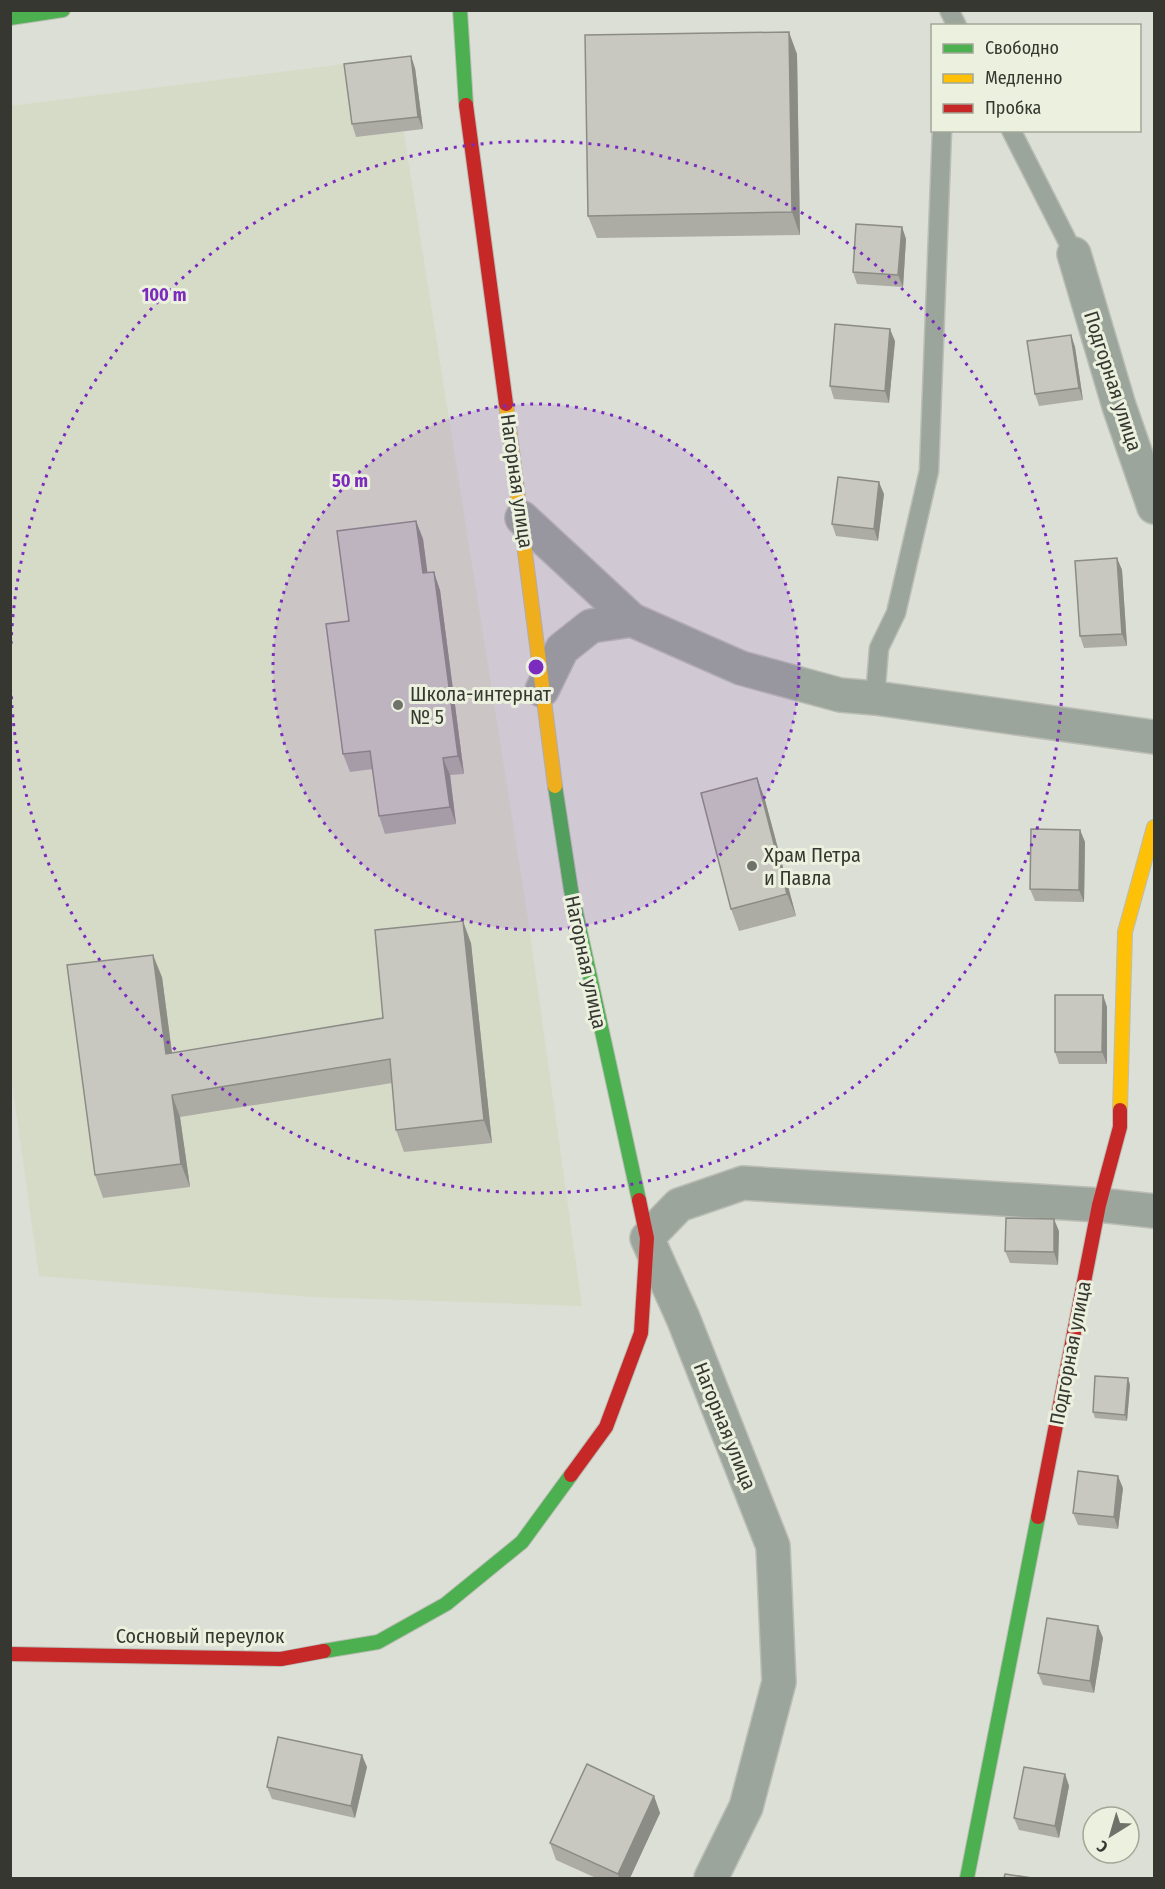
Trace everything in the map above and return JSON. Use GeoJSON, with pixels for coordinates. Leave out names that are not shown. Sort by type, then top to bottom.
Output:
{"type":"FeatureCollection","features":[{"type":"Feature","properties":{"kind":"main road"},"geometry":{"type":"LineString","coordinates":[[10,18],[63,10]]}},
{"type":"Feature","properties":{"kind":"main road","name":"Нагорная улица"},"geometry":{"type":"LineString","coordinates":[[460,10],[464,93],[522,518],[542,690],[571,890],[646,1238]]}},
{"type":"Feature","properties":{"kind":"main road","name":"Подгорная улица"},"geometry":{"type":"LineString","coordinates":[[967,1878],[1099,1205],[1120,1127],[1125,932],[1155,827]]}},
{"type":"Feature","properties":{"kind":"main road","name":"Сосновый переулок"},"geometry":{"type":"LineString","coordinates":[[10,1654],[281,1659],[378,1642],[446,1604],[522,1542],[606,1427],[642,1334],[646,1238]]}},
{"type":"Feature","properties":{"kind":"street","name":"Подгорная улица"},"geometry":{"type":"LineString","coordinates":[[1074,254],[1119,406],[1155,507]]}},
{"type":"Feature","properties":{"kind":"street"},"geometry":{"type":"LineString","coordinates":[[522,518],[632,620],[741,668],[840,695],[1155,737]]}},
{"type":"Feature","properties":{"kind":"street"},"geometry":{"type":"LineString","coordinates":[[542,690],[562,649],[591,626],[632,620]]}},
{"type":"Feature","properties":{"kind":"street"},"geometry":{"type":"LineString","coordinates":[[646,1238],[679,1205],[743,1183],[1099,1205],[1155,1211]]}},
{"type":"Feature","properties":{"kind":"street","name":"Нагорная улица"},"geometry":{"type":"LineString","coordinates":[[646,1238],[683,1318],[773,1546],[779,1682],[746,1807],[711,1878]]}},
{"type":"Feature","properties":{"kind":"lane"},"geometry":{"type":"LineString","coordinates":[[948,10],[956,24]]}},
{"type":"Feature","properties":{"kind":"lane"},"geometry":{"type":"LineString","coordinates":[[875,698],[879,648],[896,613],[929,471],[942,132]]}},
{"type":"Feature","properties":{"kind":"lane"},"geometry":{"type":"LineString","coordinates":[[1012,132],[1074,254]]}},
{"type":"Feature","properties":{"kind":"shaded area"},"geometry":{"type":"Polygon","coordinates":[[[392,58],[527,912],[582,1306],[312,1297],[39,1276],[10,1068],[10,106],[392,58]]]}},
{"type":"Feature","properties":{"kind":"building"},"geometry":{"type":"Polygon","coordinates":[[[789,32],[792,212],[588,216],[585,35],[789,32]]]}},
{"type":"Feature","properties":{"kind":"building"},"geometry":{"type":"Polygon","coordinates":[[[411,56],[418,117],[352,124],[344,64],[411,56]]]}},
{"type":"Feature","properties":{"kind":"building"},"geometry":{"type":"Polygon","coordinates":[[[856,224],[902,227],[898,275],[853,272],[856,224]]]}},
{"type":"Feature","properties":{"kind":"building"},"geometry":{"type":"Polygon","coordinates":[[[835,324],[890,329],[885,391],[830,386],[835,324]]]}},
{"type":"Feature","properties":{"kind":"building"},"geometry":{"type":"Polygon","coordinates":[[[1071,335],[1079,388],[1035,394],[1027,341],[1071,335]]]}},
{"type":"Feature","properties":{"kind":"building"},"geometry":{"type":"Polygon","coordinates":[[[838,477],[879,482],[874,529],[832,524],[838,477]]]}},
{"type":"Feature","properties":{"kind":"building","name":"Школа-интернат № 5"},"geometry":{"type":"Polygon","coordinates":[[[416,521],[423,573],[434,572],[458,756],[443,758],[450,807],[379,816],[370,751],[343,754],[326,624],[349,621],[337,531],[416,521]]]}},
{"type":"Feature","properties":{"kind":"building"},"geometry":{"type":"Polygon","coordinates":[[[1117,558],[1122,634],[1080,636],[1075,561],[1117,558]]]}},
{"type":"Feature","properties":{"kind":"building","name":"Храм Петра и Павла"},"geometry":{"type":"Polygon","coordinates":[[[757,778],[787,894],[731,909],[701,793],[757,778]]]}},
{"type":"Feature","properties":{"kind":"building"},"geometry":{"type":"Polygon","coordinates":[[[1031,829],[1080,830],[1079,890],[1030,889],[1031,829]]]}},
{"type":"Feature","properties":{"kind":"building"},"geometry":{"type":"Polygon","coordinates":[[[463,921],[484,1120],[396,1130],[390,1059],[172,1095],[181,1164],[95,1175],[67,965],[153,955],[166,1054],[383,1018],[375,930],[463,921]]]}},
{"type":"Feature","properties":{"kind":"building"},"geometry":{"type":"Polygon","coordinates":[[[1055,995],[1103,995],[1102,1052],[1055,1052],[1055,995]]]}},
{"type":"Feature","properties":{"kind":"building"},"geometry":{"type":"Polygon","coordinates":[[[1006,1218],[1054,1219],[1054,1252],[1005,1251],[1006,1218]]]}},
{"type":"Feature","properties":{"kind":"building"},"geometry":{"type":"Polygon","coordinates":[[[1095,1376],[1128,1378],[1125,1415],[1093,1412],[1095,1376]]]}},
{"type":"Feature","properties":{"kind":"building"},"geometry":{"type":"Polygon","coordinates":[[[1078,1471],[1118,1476],[1114,1517],[1073,1513],[1078,1471]]]}},
{"type":"Feature","properties":{"kind":"building"},"geometry":{"type":"Polygon","coordinates":[[[1047,1618],[1098,1626],[1090,1681],[1038,1673],[1047,1618]]]}},
{"type":"Feature","properties":{"kind":"building"},"geometry":{"type":"Polygon","coordinates":[[[278,1737],[362,1755],[351,1806],[267,1787],[278,1737]]]}},
{"type":"Feature","properties":{"kind":"building"},"geometry":{"type":"Polygon","coordinates":[[[587,1764],[654,1796],[618,1874],[550,1843],[587,1764]]]}},
{"type":"Feature","properties":{"kind":"building"},"geometry":{"type":"Polygon","coordinates":[[[1024,1767],[1065,1774],[1055,1826],[1014,1818],[1024,1767]]]}},
{"type":"Feature","properties":{"kind":"building"},"geometry":{"type":"Polygon","coordinates":[[[1005,1874],[1032,1878],[1004,1878],[1005,1874]]]}},
{"type":"Feature","properties":{"kind":"traffic: fast"},"geometry":{"type":"LineString","coordinates":[[10,18],[63,10]]}},
{"type":"Feature","properties":{"kind":"traffic: fast"},"geometry":{"type":"LineString","coordinates":[[460,10],[466,105]]}},
{"type":"Feature","properties":{"kind":"traffic: fast"},"geometry":{"type":"LineString","coordinates":[[555,786],[571,890],[639,1200]]}},
{"type":"Feature","properties":{"kind":"traffic: fast"},"geometry":{"type":"LineString","coordinates":[[324,1651],[378,1642],[446,1604],[522,1542],[571,1475]]}},
{"type":"Feature","properties":{"kind":"traffic: fast"},"geometry":{"type":"LineString","coordinates":[[967,1878],[1038,1517]]}},
{"type":"Feature","properties":{"kind":"traffic: slow"},"geometry":{"type":"LineString","coordinates":[[506,404],[555,786]]}},
{"type":"Feature","properties":{"kind":"traffic: slow"},"geometry":{"type":"LineString","coordinates":[[1120,1110],[1125,932],[1154,827]]}},
{"type":"Feature","properties":{"kind":"traffic: jam"},"geometry":{"type":"LineString","coordinates":[[466,105],[506,404]]}},
{"type":"Feature","properties":{"kind":"traffic: jam"},"geometry":{"type":"LineString","coordinates":[[1038,1517],[1099,1205],[1120,1127],[1120,1110]]}},
{"type":"Feature","properties":{"kind":"traffic: jam"},"geometry":{"type":"LineString","coordinates":[[571,1475],[606,1427],[641,1333],[647,1238],[639,1200]]}},
{"type":"Feature","properties":{"kind":"traffic: jam"},"geometry":{"type":"LineString","coordinates":[[10,1654],[281,1659],[324,1651]]}},
{"type":"Feature","properties":{"kind":"place","name":"Школа-интернат № 5"},"geometry":{"type":"Point","coordinates":[398,705]}},
{"type":"Feature","properties":{"kind":"place","name":"Храм Петра и Павла"},"geometry":{"type":"Point","coordinates":[752,866]}}]}
